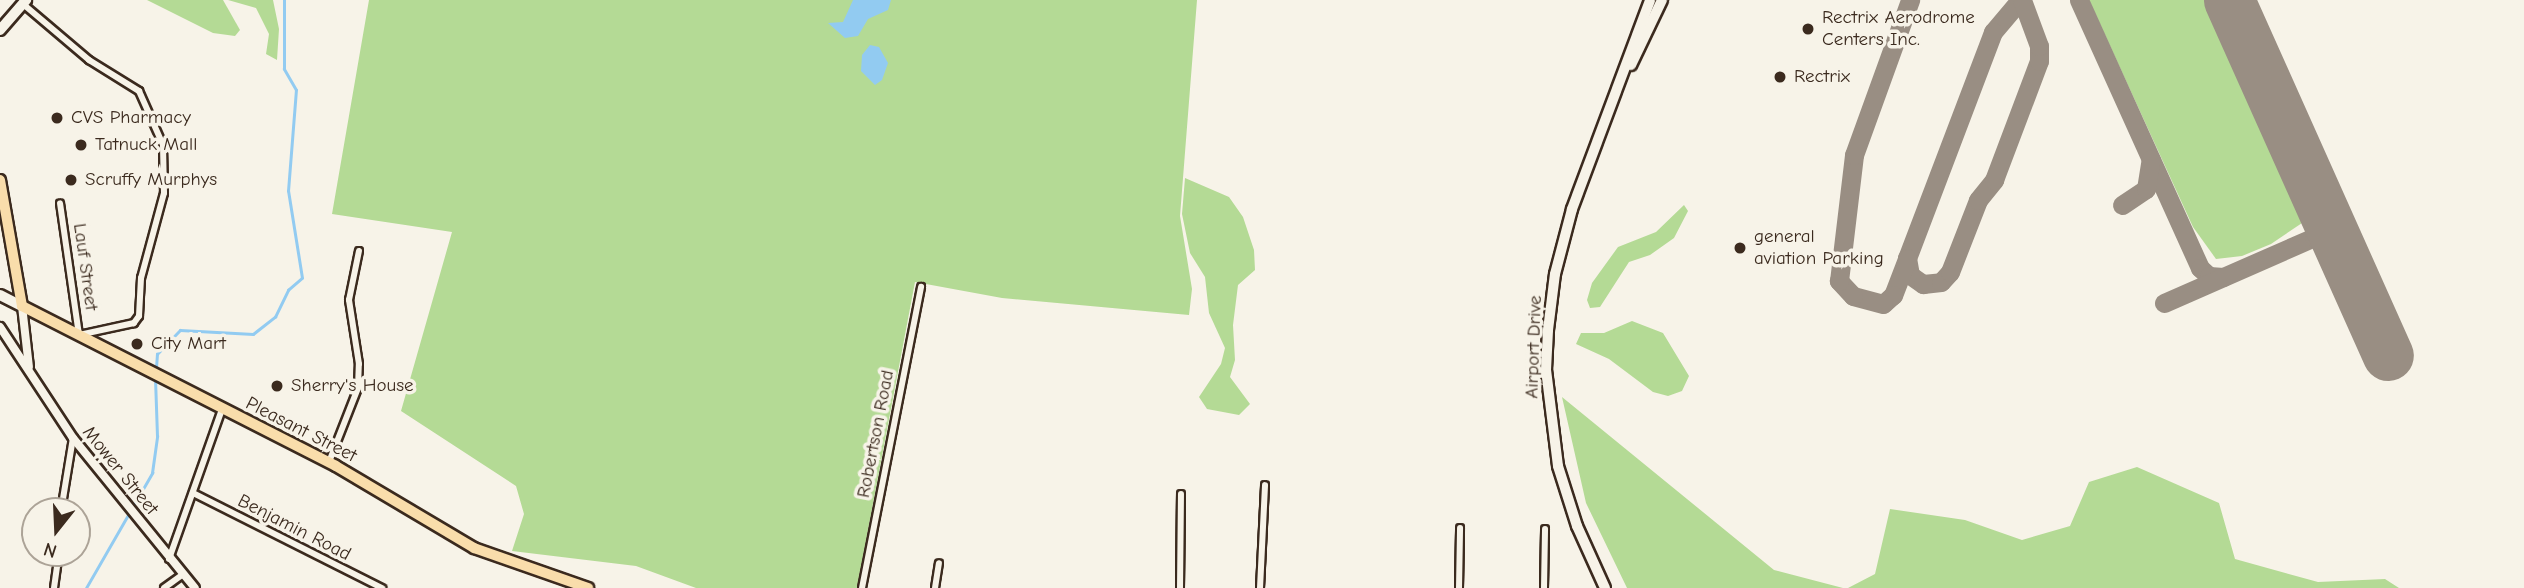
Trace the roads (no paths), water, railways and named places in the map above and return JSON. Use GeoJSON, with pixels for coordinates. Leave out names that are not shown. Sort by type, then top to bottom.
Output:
{"type":"FeatureCollection","features":[{"type":"Feature","properties":{"kind":"main road","name":"Airport Drive"},"geometry":{"type":"LineString","coordinates":[[1605,588],[1577,526],[1558,466],[1546,370],[1559,256],[1650,0]]}},
{"type":"Feature","properties":{"kind":"main road","name":"Airport Drive"},"geometry":{"type":"LineString","coordinates":[[1611,106],[1662,0]]}},
{"type":"Feature","properties":{"kind":"main road"},"geometry":{"type":"LineString","coordinates":[[0,30],[24,2]]}},
{"type":"Feature","properties":{"kind":"main road"},"geometry":{"type":"LineString","coordinates":[[0,180],[22,306]]}},
{"type":"Feature","properties":{"kind":"main road","name":"Pleasant Street"},"geometry":{"type":"LineString","coordinates":[[0,295],[329,462],[474,548],[588,588]]}},
{"type":"Feature","properties":{"kind":"street"},"geometry":{"type":"LineString","coordinates":[[24,2],[89,60],[131,83],[146,104],[163,145],[166,173],[142,276],[137,321],[79,335]]}},
{"type":"Feature","properties":{"kind":"street","name":"Lauf Street"},"geometry":{"type":"LineString","coordinates":[[60,203],[79,335]]}},
{"type":"Feature","properties":{"kind":"street"},"geometry":{"type":"LineString","coordinates":[[329,462],[358,388],[359,364],[349,300],[359,251]]}},
{"type":"Feature","properties":{"kind":"street","name":"Robertson Road"},"geometry":{"type":"LineString","coordinates":[[862,588],[921,287]]}},
{"type":"Feature","properties":{"kind":"street","name":"Mower Street"},"geometry":{"type":"LineString","coordinates":[[22,306],[29,367]]}},
{"type":"Feature","properties":{"kind":"street","name":"Mower Street"},"geometry":{"type":"LineString","coordinates":[[0,327],[29,367],[73,438],[195,588]]}},
{"type":"Feature","properties":{"kind":"street"},"geometry":{"type":"LineString","coordinates":[[169,559],[222,409]]}},
{"type":"Feature","properties":{"kind":"street"},"geometry":{"type":"LineString","coordinates":[[63,497],[73,438]]}},
{"type":"Feature","properties":{"kind":"street"},"geometry":{"type":"LineString","coordinates":[[1260,588],[1265,485]]}},
{"type":"Feature","properties":{"kind":"street","name":"Benjamin Road"},"geometry":{"type":"LineString","coordinates":[[192,493],[382,588]]}},
{"type":"Feature","properties":{"kind":"street"},"geometry":{"type":"LineString","coordinates":[[1180,588],[1181,494]]}},
{"type":"Feature","properties":{"kind":"street"},"geometry":{"type":"LineString","coordinates":[[1459,588],[1460,528]]}},
{"type":"Feature","properties":{"kind":"street"},"geometry":{"type":"LineString","coordinates":[[1544,588],[1545,529]]}},
{"type":"Feature","properties":{"kind":"street"},"geometry":{"type":"LineString","coordinates":[[935,588],[939,563]]}},
{"type":"Feature","properties":{"kind":"street"},"geometry":{"type":"LineString","coordinates":[[54,588],[57,567]]}},
{"type":"Feature","properties":{"kind":"street"},"geometry":{"type":"LineString","coordinates":[[164,588],[182,575]]}},
{"type":"Feature","properties":{"kind":"street"},"geometry":{"type":"LineString","coordinates":[[182,575],[183,588]]}},
{"type":"Feature","properties":{"kind":"water"},"geometry":{"type":"Polygon","coordinates":[[[853,0],[891,0],[888,10],[868,19],[858,36],[845,38],[828,23],[843,22],[853,0]]]}},
{"type":"Feature","properties":{"kind":"water"},"geometry":{"type":"Polygon","coordinates":[[[870,45],[879,47],[888,63],[882,80],[875,85],[861,71],[862,55],[870,45]]]}},
{"type":"Feature","properties":{"kind":"waterway"},"geometry":{"type":"LineString","coordinates":[[156,368],[157,354],[180,330],[253,334],[275,317],[288,290],[302,278],[288,191],[296,90],[284,69],[284,0]]}},
{"type":"Feature","properties":{"kind":"waterway"},"geometry":{"type":"LineString","coordinates":[[86,588],[152,473],[157,436],[155,379]]}},
{"type":"Feature","properties":{"kind":"place","name":"Rectrix Aerodrome Centers Inc."},"geometry":{"type":"Point","coordinates":[1808,29]}},
{"type":"Feature","properties":{"kind":"place","name":"Rectrix"},"geometry":{"type":"Point","coordinates":[1780,77]}},
{"type":"Feature","properties":{"kind":"place","name":"CVS Pharmacy"},"geometry":{"type":"Point","coordinates":[57,118]}},
{"type":"Feature","properties":{"kind":"place","name":"Tatnuck Mall"},"geometry":{"type":"Point","coordinates":[81,145]}},
{"type":"Feature","properties":{"kind":"place","name":"Scruffy Murphys"},"geometry":{"type":"Point","coordinates":[71,180]}},
{"type":"Feature","properties":{"kind":"place","name":"general aviation Parking"},"geometry":{"type":"Point","coordinates":[1740,248]}},
{"type":"Feature","properties":{"kind":"place","name":"City Mart"},"geometry":{"type":"Point","coordinates":[137,344]}},
{"type":"Feature","properties":{"kind":"place","name":"Sherry's House"},"geometry":{"type":"Point","coordinates":[277,386]}}]}
